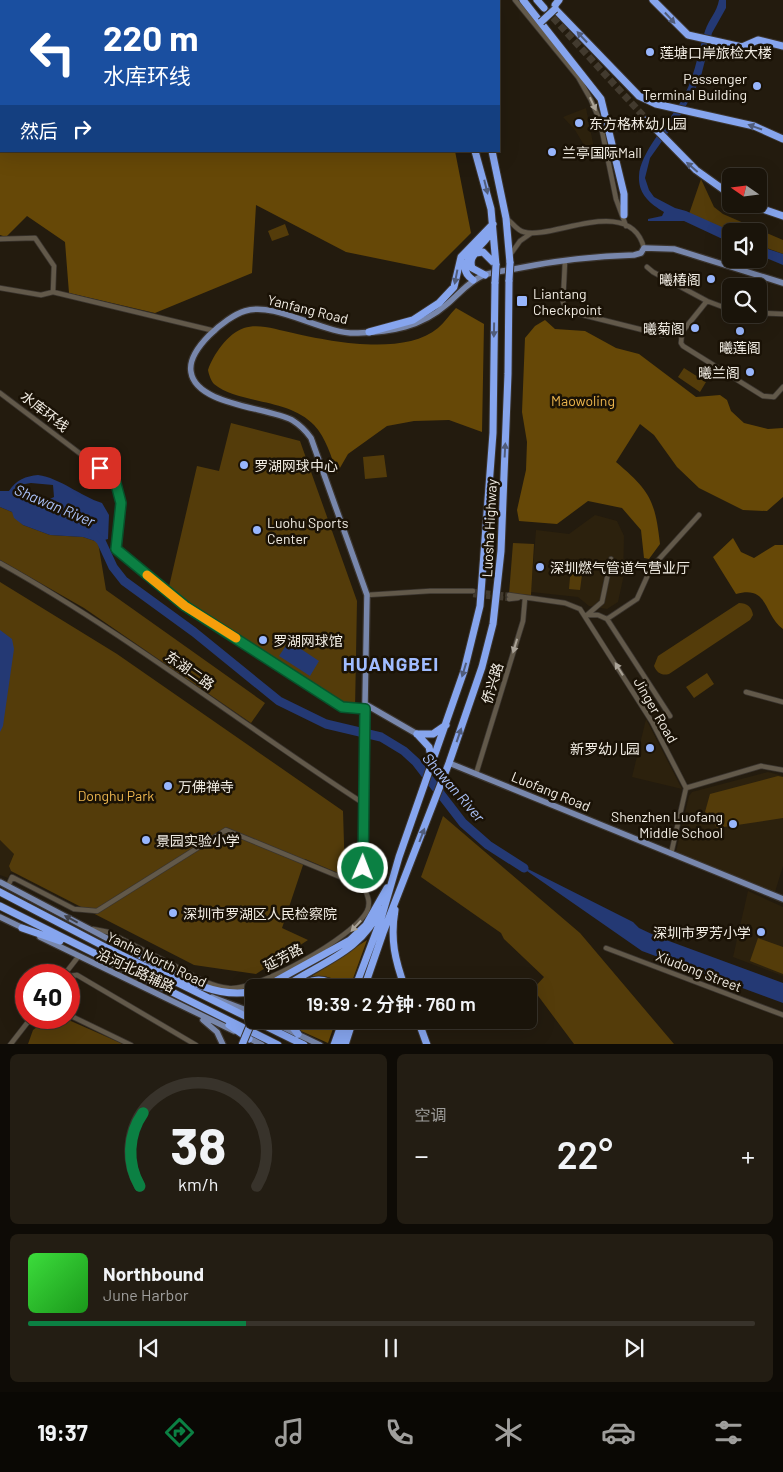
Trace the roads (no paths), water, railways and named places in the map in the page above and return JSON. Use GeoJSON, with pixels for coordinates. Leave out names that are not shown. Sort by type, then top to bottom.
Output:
{"type":"FeatureCollection","features":[{"type":"Feature","properties":{"kind":"highway"},"geometry":{"type":"LineString","coordinates":[[523,0],[601,99],[624,194],[624,215]]}},
{"type":"Feature","properties":{"kind":"highway"},"geometry":{"type":"LineString","coordinates":[[537,0],[544,8]]}},
{"type":"Feature","properties":{"kind":"highway"},"geometry":{"type":"LineString","coordinates":[[541,22],[555,9],[555,5],[560,0]]}},
{"type":"Feature","properties":{"kind":"highway"},"geometry":{"type":"LineString","coordinates":[[653,0],[688,35],[741,47],[758,40],[783,46]]}},
{"type":"Feature","properties":{"kind":"highway"},"geometry":{"type":"LineString","coordinates":[[555,9],[639,96],[656,104],[757,127],[783,139]]}},
{"type":"Feature","properties":{"kind":"highway"},"geometry":{"type":"LineString","coordinates":[[648,120],[696,170],[722,189]]}},
{"type":"Feature","properties":{"kind":"highway"},"geometry":{"type":"LineString","coordinates":[[475,152],[487,192],[493,224],[496,265]]}},
{"type":"Feature","properties":{"kind":"highway"},"geometry":{"type":"LineString","coordinates":[[492,152],[506,218],[510,259]]}},
{"type":"Feature","properties":{"kind":"highway"},"geometry":{"type":"LineString","coordinates":[[768,211],[783,216]]}},
{"type":"Feature","properties":{"kind":"highway"},"geometry":{"type":"LineString","coordinates":[[473,280],[467,275],[466,262],[470,255],[488,238],[493,224]]}},
{"type":"Feature","properties":{"kind":"highway"},"geometry":{"type":"LineString","coordinates":[[369,332],[412,320],[439,304],[454,287],[461,257],[493,224]]}},
{"type":"Feature","properties":{"kind":"highway"},"geometry":{"type":"LineString","coordinates":[[485,275],[472,268],[470,263],[473,255],[483,252],[496,265]]}},
{"type":"Feature","properties":{"kind":"highway","name":"Luosha Highway"},"geometry":{"type":"LineString","coordinates":[[401,892],[434,805],[482,667],[496,603],[506,431],[510,259]]}},
{"type":"Feature","properties":{"kind":"highway","name":"Luosha Highway"},"geometry":{"type":"LineString","coordinates":[[392,879],[446,725],[474,636],[484,577],[493,434],[496,265]]}},
{"type":"Feature","properties":{"kind":"highway"},"geometry":{"type":"LineString","coordinates":[[417,734],[433,734],[446,725]]}},
{"type":"Feature","properties":{"kind":"highway"},"geometry":{"type":"LineString","coordinates":[[417,734],[429,747],[432,763]]}},
{"type":"Feature","properties":{"kind":"highway"},"geometry":{"type":"LineString","coordinates":[[298,979],[353,946],[367,932],[375,919],[392,879]]}},
{"type":"Feature","properties":{"kind":"highway"},"geometry":{"type":"LineString","coordinates":[[279,979],[350,940],[366,925],[392,879]]}},
{"type":"Feature","properties":{"kind":"highway"},"geometry":{"type":"LineString","coordinates":[[358,979],[381,919],[392,879]]}},
{"type":"Feature","properties":{"kind":"highway","name":"Yanhe North Road"},"geometry":{"type":"LineString","coordinates":[[0,892],[174,982],[304,1044]]}},
{"type":"Feature","properties":{"kind":"highway"},"geometry":{"type":"LineString","coordinates":[[364,979],[401,892]]}},
{"type":"Feature","properties":{"kind":"highway"},"geometry":{"type":"LineString","coordinates":[[401,892],[393,921],[392,940],[395,962],[402,979]]}},
{"type":"Feature","properties":{"kind":"highway","name":"Yanhe North Road"},"geometry":{"type":"LineString","coordinates":[[0,906],[212,1013],[278,1044]]}},
{"type":"Feature","properties":{"kind":"highway"},"geometry":{"type":"LineString","coordinates":[[22,928],[84,949]]}},
{"type":"Feature","properties":{"kind":"highway"},"geometry":{"type":"LineString","coordinates":[[367,979],[383,933]]}},
{"type":"Feature","properties":{"kind":"highway"},"geometry":{"type":"LineString","coordinates":[[130,950],[214,991],[231,994],[245,992]]}},
{"type":"Feature","properties":{"kind":"highway"},"geometry":{"type":"LineString","coordinates":[[212,1013],[249,1039]]}},
{"type":"Feature","properties":{"kind":"highway"},"geometry":{"type":"LineString","coordinates":[[242,1044],[248,1029]]}},
{"type":"Feature","properties":{"kind":"highway"},"geometry":{"type":"LineString","coordinates":[[294,1029],[298,1034]]}},
{"type":"Feature","properties":{"kind":"highway"},"geometry":{"type":"LineString","coordinates":[[340,1029],[340,1044]]}},
{"type":"Feature","properties":{"kind":"highway"},"geometry":{"type":"LineString","coordinates":[[340,1044],[345,1029]]}},
{"type":"Feature","properties":{"kind":"highway"},"geometry":{"type":"LineString","coordinates":[[340,1044],[348,1029]]}},
{"type":"Feature","properties":{"kind":"highway"},"geometry":{"type":"LineString","coordinates":[[422,1029],[428,1044]]}},
{"type":"Feature","properties":{"kind":"main road","name":"Yanfang Road"},"geometry":{"type":"LineString","coordinates":[[365,706],[367,595],[312,438],[292,421],[207,394],[200,390],[193,380],[190,371],[191,360],[201,344],[236,314],[245,310],[263,309],[337,331],[369,332],[397,330],[419,324],[439,311],[473,280],[485,275],[565,261],[634,255],[641,253],[644,248],[674,249],[783,283]]}},
{"type":"Feature","properties":{"kind":"main road"},"geometry":{"type":"LineString","coordinates":[[365,706],[417,734]]}},
{"type":"Feature","properties":{"kind":"main road","name":"Luofang Road"},"geometry":{"type":"LineString","coordinates":[[448,766],[476,774],[783,899]]}},
{"type":"Feature","properties":{"kind":"main road","name":"沿河北路辅路"},"geometry":{"type":"LineString","coordinates":[[0,882],[130,950],[174,982]]}},
{"type":"Feature","properties":{"kind":"main road","name":"沿河北路辅路"},"geometry":{"type":"LineString","coordinates":[[0,917],[78,957],[262,1044]]}},
{"type":"Feature","properties":{"kind":"main road","name":"沿河北路辅路"},"geometry":{"type":"LineString","coordinates":[[191,990],[245,1011]]}},
{"type":"Feature","properties":{"kind":"main road"},"geometry":{"type":"LineString","coordinates":[[185,1008],[210,1024],[223,1044]]}},
{"type":"Feature","properties":{"kind":"main road"},"geometry":{"type":"LineString","coordinates":[[287,1029],[320,1044]]}},
{"type":"Feature","properties":{"kind":"street"},"geometry":{"type":"LineString","coordinates":[[516,0],[585,89],[600,121],[616,199],[624,215],[626,226]]}},
{"type":"Feature","properties":{"kind":"street"},"geometry":{"type":"LineString","coordinates":[[506,218],[519,230],[531,233],[595,222],[611,222],[626,226],[640,239],[644,248]]}},
{"type":"Feature","properties":{"kind":"street"},"geometry":{"type":"LineString","coordinates":[[510,259],[520,241],[531,233]]}},
{"type":"Feature","properties":{"kind":"street"},"geometry":{"type":"LineString","coordinates":[[0,238],[35,238],[54,266],[54,292]]}},
{"type":"Feature","properties":{"kind":"street"},"geometry":{"type":"LineString","coordinates":[[565,261],[563,302],[567,310],[663,335]]}},
{"type":"Feature","properties":{"kind":"street"},"geometry":{"type":"LineString","coordinates":[[647,266],[653,272],[707,301],[722,307]]}},
{"type":"Feature","properties":{"kind":"street"},"geometry":{"type":"LineString","coordinates":[[0,288],[41,296],[54,292],[215,331]]}},
{"type":"Feature","properties":{"kind":"street"},"geometry":{"type":"LineString","coordinates":[[707,301],[682,332],[681,343],[763,396],[778,395],[783,387]]}},
{"type":"Feature","properties":{"kind":"street"},"geometry":{"type":"LineString","coordinates":[[767,313],[783,314]]}},
{"type":"Feature","properties":{"kind":"street","name":"水库环线"},"geometry":{"type":"LineString","coordinates":[[0,393],[115,480],[121,503],[116,549],[185,606],[342,707],[365,706]]}},
{"type":"Feature","properties":{"kind":"street"},"geometry":{"type":"LineString","coordinates":[[607,619],[637,599],[652,568],[699,515]]}},
{"type":"Feature","properties":{"kind":"street"},"geometry":{"type":"LineString","coordinates":[[586,616],[602,602],[612,559]]}},
{"type":"Feature","properties":{"kind":"street","name":"东湖二路"},"geometry":{"type":"LineString","coordinates":[[0,563],[81,609],[363,803]]}},
{"type":"Feature","properties":{"kind":"street"},"geometry":{"type":"LineString","coordinates":[[367,595],[436,591],[473,593]]}},
{"type":"Feature","properties":{"kind":"street","name":"Jinger Road"},"geometry":{"type":"LineString","coordinates":[[509,597],[565,602],[574,605],[586,616],[652,722],[686,788]]}},
{"type":"Feature","properties":{"kind":"street","name":"侨兴路"},"geometry":{"type":"LineString","coordinates":[[476,774],[523,621],[524,598]]}},
{"type":"Feature","properties":{"kind":"street"},"geometry":{"type":"LineString","coordinates":[[586,616],[598,615],[607,619],[670,716]]}},
{"type":"Feature","properties":{"kind":"street"},"geometry":{"type":"LineString","coordinates":[[746,692],[783,702]]}},
{"type":"Feature","properties":{"kind":"street"},"geometry":{"type":"LineString","coordinates":[[8,886],[12,877],[74,909],[96,911],[226,830],[350,881],[363,882],[365,706]]}},
{"type":"Feature","properties":{"kind":"street"},"geometry":{"type":"LineString","coordinates":[[671,854],[686,788],[761,766],[783,770]]}},
{"type":"Feature","properties":{"kind":"street","name":"延芳路"},"geometry":{"type":"LineString","coordinates":[[88,928],[108,932],[211,984],[229,989],[244,988],[276,974],[337,941],[351,931],[369,906],[363,882]]}},
{"type":"Feature","properties":{"kind":"street","name":"Xiudong Street"},"geometry":{"type":"LineString","coordinates":[[606,948],[783,1015]]}},
{"type":"Feature","properties":{"kind":"street"},"geometry":{"type":"LineString","coordinates":[[73,964],[78,957]]}},
{"type":"Feature","properties":{"kind":"street"},"geometry":{"type":"LineString","coordinates":[[80,978],[196,1044]]}},
{"type":"Feature","properties":{"kind":"street"},"geometry":{"type":"LineString","coordinates":[[80,1020],[131,1044]]}},
{"type":"Feature","properties":{"kind":"street"},"geometry":{"type":"LineString","coordinates":[[10,1044],[22,1029]]}},
{"type":"Feature","properties":{"kind":"water"},"geometry":{"type":"Polygon","coordinates":[[[719,0],[726,0],[726,8],[712,33],[700,80],[682,113],[650,158],[645,178],[649,190],[654,197],[675,208],[722,227],[722,239],[684,221],[648,221],[648,219],[662,216],[664,212],[646,198],[639,182],[641,167],[649,148],[685,95],[705,31],[719,0]]]}},
{"type":"Feature","properties":{"kind":"water"},"geometry":{"type":"Polygon","coordinates":[[[767,249],[783,254],[783,265],[767,258],[767,249]]]}},
{"type":"Feature","properties":{"kind":"water"},"geometry":{"type":"Polygon","coordinates":[[[34,476],[46,477],[62,483],[102,503],[109,515],[108,539],[98,542],[83,537],[50,535],[23,525],[14,518],[12,512],[0,507],[0,491],[9,491],[18,481],[34,476]],[[31,483],[19,485],[18,493],[40,496],[46,501],[54,497],[53,485],[31,483]]]}},
{"type":"Feature","properties":{"kind":"water"},"geometry":{"type":"Polygon","coordinates":[[[0,630],[12,639],[14,649],[3,726],[0,732],[0,630]]]}},
{"type":"Feature","properties":{"kind":"water"},"geometry":{"type":"Polygon","coordinates":[[[289,641],[319,661],[310,676],[279,656],[289,641]]]}},
{"type":"Feature","properties":{"kind":"water"},"geometry":{"type":"Polygon","coordinates":[[[514,862],[633,922],[639,928],[658,937],[783,983],[783,1003],[642,951],[514,862]]]}},
{"type":"Feature","properties":{"kind":"waterway","name":"Shawan River"},"geometry":{"type":"LineString","coordinates":[[93,533],[101,541],[113,567],[124,581],[194,632],[279,701],[326,724],[381,737],[404,751],[416,762],[463,823],[488,845],[524,868]]}},
{"type":"Feature","properties":{"kind":"tunnel"},"geometry":{"type":"LineString","coordinates":[[546,10],[647,120]]}},
{"type":"Feature","properties":{"kind":"tunnel"},"geometry":{"type":"LineString","coordinates":[[473,591],[509,595]]}},
{"type":"Feature","properties":{"kind":"tunnel"},"geometry":{"type":"LineString","coordinates":[[473,595],[509,599]]}},
{"type":"Feature","properties":{"kind":"place","name":"莲塘口岸旅检大楼"},"geometry":{"type":"Point","coordinates":[650,52]}},
{"type":"Feature","properties":{"kind":"place","name":"Passenger Terminal Building"},"geometry":{"type":"Point","coordinates":[757,86]}},
{"type":"Feature","properties":{"kind":"place","name":"东方格林幼儿园"},"geometry":{"type":"Point","coordinates":[579,123]}},
{"type":"Feature","properties":{"kind":"place","name":"兰亭国际Mall"},"geometry":{"type":"Point","coordinates":[552,152]}},
{"type":"Feature","properties":{"kind":"place","name":"曦椿阁"},"geometry":{"type":"Point","coordinates":[711,279]}},
{"type":"Feature","properties":{"kind":"place","name":"Liantang Checkpoint"},"geometry":{"type":"Point","coordinates":[522,301]}},
{"type":"Feature","properties":{"kind":"place","name":"曦菊阁"},"geometry":{"type":"Point","coordinates":[695,328]}},
{"type":"Feature","properties":{"kind":"place","name":"曦莲阁"},"geometry":{"type":"Point","coordinates":[740,331]}},
{"type":"Feature","properties":{"kind":"place","name":"曦兰阁"},"geometry":{"type":"Point","coordinates":[750,372]}},
{"type":"Feature","properties":{"kind":"place","name":"罗湖网球中心"},"geometry":{"type":"Point","coordinates":[244,465]}},
{"type":"Feature","properties":{"kind":"place","name":"Luohu Sports Center"},"geometry":{"type":"Point","coordinates":[257,530]}},
{"type":"Feature","properties":{"kind":"place","name":"深圳燃气管道气营业厅"},"geometry":{"type":"Point","coordinates":[540,567]}},
{"type":"Feature","properties":{"kind":"place","name":"罗湖网球馆"},"geometry":{"type":"Point","coordinates":[263,640]}},
{"type":"Feature","properties":{"kind":"place","name":"新罗幼儿园"},"geometry":{"type":"Point","coordinates":[650,748]}},
{"type":"Feature","properties":{"kind":"place","name":"万佛禅寺"},"geometry":{"type":"Point","coordinates":[168,786]}},
{"type":"Feature","properties":{"kind":"place","name":"Shenzhen Luofang Middle School"},"geometry":{"type":"Point","coordinates":[733,824]}},
{"type":"Feature","properties":{"kind":"place","name":"景园实验小学"},"geometry":{"type":"Point","coordinates":[146,840]}},
{"type":"Feature","properties":{"kind":"place","name":"深圳市罗湖区人民检察院"},"geometry":{"type":"Point","coordinates":[173,913]}},
{"type":"Feature","properties":{"kind":"place","name":"深圳市罗芳小学"},"geometry":{"type":"Point","coordinates":[761,932]}},
{"type":"Feature","properties":{"kind":"district","name":"HUANGBEI"},"geometry":{"type":"Point","coordinates":[391,663]}},
{"type":"Feature","properties":{"kind":"park label","name":"Maowoling"},"geometry":{"type":"Point","coordinates":[583,400]}},
{"type":"Feature","properties":{"kind":"park label","name":"Donghu Park"},"geometry":{"type":"Point","coordinates":[116,795]}}]}
